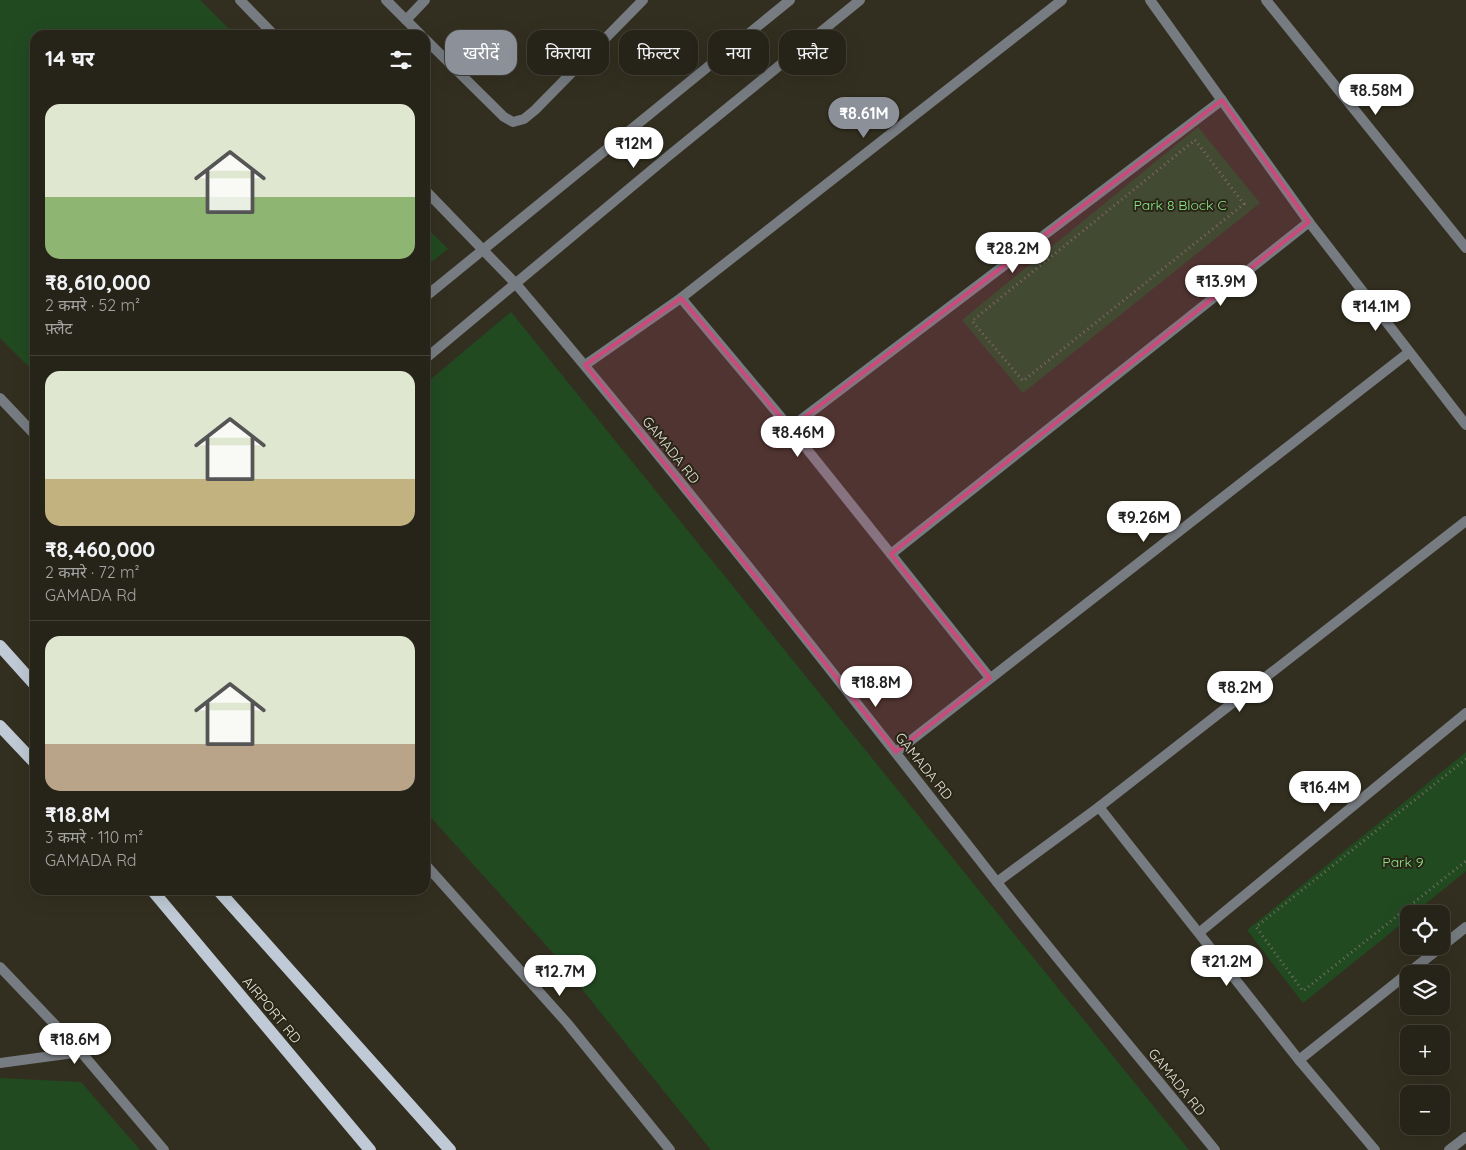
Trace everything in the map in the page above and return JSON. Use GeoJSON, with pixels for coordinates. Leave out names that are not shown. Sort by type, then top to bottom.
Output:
{"type":"FeatureCollection","features":[{"type":"Feature","properties":{"kind":"main road"},"geometry":{"type":"LineString","coordinates":[[0,646],[30,679]]}},
{"type":"Feature","properties":{"kind":"main road"},"geometry":{"type":"LineString","coordinates":[[0,726],[30,758]]}},
{"type":"Feature","properties":{"kind":"main road","name":"AIRPORT RD"},"geometry":{"type":"LineString","coordinates":[[156,895],[370,1150]]}},
{"type":"Feature","properties":{"kind":"main road"},"geometry":{"type":"LineString","coordinates":[[222,895],[450,1150]]}},
{"type":"Feature","properties":{"kind":"street"},"geometry":{"type":"LineString","coordinates":[[240,0],[269,30]]}},
{"type":"Feature","properties":{"kind":"street"},"geometry":{"type":"LineString","coordinates":[[386,0],[416,30]]}},
{"type":"Feature","properties":{"kind":"street"},"geometry":{"type":"LineString","coordinates":[[406,20],[424,0]]}},
{"type":"Feature","properties":{"kind":"street"},"geometry":{"type":"LineString","coordinates":[[430,44],[504,117],[514,122],[524,119],[535,110],[643,0]]}},
{"type":"Feature","properties":{"kind":"street"},"geometry":{"type":"LineString","coordinates":[[430,293],[790,0]]}},
{"type":"Feature","properties":{"kind":"street"},"geometry":{"type":"LineString","coordinates":[[430,355],[860,0]]}},
{"type":"Feature","properties":{"kind":"street"},"geometry":{"type":"LineString","coordinates":[[585,365],[681,298],[1062,0]]}},
{"type":"Feature","properties":{"kind":"street"},"geometry":{"type":"LineString","coordinates":[[1150,0],[1308,222],[1408,353],[1466,425]]}},
{"type":"Feature","properties":{"kind":"street"},"geometry":{"type":"LineString","coordinates":[[1266,0],[1465,244]]}},
{"type":"Feature","properties":{"kind":"street"},"geometry":{"type":"LineString","coordinates":[[790,428],[1222,100]]}},
{"type":"Feature","properties":{"kind":"street","name":"GAMADA RD"},"geometry":{"type":"LineString","coordinates":[[430,195],[516,284],[585,365],[896,752],[997,882],[1214,1150]]}},
{"type":"Feature","properties":{"kind":"street"},"geometry":{"type":"LineString","coordinates":[[890,554],[1308,222]]}},
{"type":"Feature","properties":{"kind":"street"},"geometry":{"type":"LineString","coordinates":[[681,298],[790,428],[990,678]]}},
{"type":"Feature","properties":{"kind":"street"},"geometry":{"type":"LineString","coordinates":[[896,752],[1408,353]]}},
{"type":"Feature","properties":{"kind":"street"},"geometry":{"type":"LineString","coordinates":[[0,398],[30,429]]}},
{"type":"Feature","properties":{"kind":"street"},"geometry":{"type":"LineString","coordinates":[[997,882],[1099,807],[1466,521]]}},
{"type":"Feature","properties":{"kind":"street"},"geometry":{"type":"LineString","coordinates":[[1200,932],[1466,713]]}},
{"type":"Feature","properties":{"kind":"street"},"geometry":{"type":"LineString","coordinates":[[1099,807],[1200,932],[1299,1060],[1375,1150]]}},
{"type":"Feature","properties":{"kind":"street"},"geometry":{"type":"LineString","coordinates":[[430,870],[567,1023],[670,1150]]}},
{"type":"Feature","properties":{"kind":"street"},"geometry":{"type":"LineString","coordinates":[[1299,1060],[1466,927]]}},
{"type":"Feature","properties":{"kind":"street"},"geometry":{"type":"LineString","coordinates":[[0,968],[81,1052],[164,1150]]}},
{"type":"Feature","properties":{"kind":"street"},"geometry":{"type":"LineString","coordinates":[[0,1063],[81,1052]]}},
{"type":"Feature","properties":{"kind":"street"},"geometry":{"type":"LineString","coordinates":[[1448,1150],[1466,1137]]}},
{"type":"Feature","properties":{"kind":"path"},"geometry":{"type":"LineString","coordinates":[[1196,140],[1244,204],[1023,381],[972,321],[1196,140]]}},
{"type":"Feature","properties":{"kind":"path"},"geometry":{"type":"LineString","coordinates":[[1466,759],[1256,927],[1303,991],[1466,861]]}},
{"type":"Feature","properties":{"kind":"highlighted area"},"geometry":{"type":"Polygon","coordinates":[[[1222,100],[1309,222],[891,554],[990,678],[896,752],[585,365],[681,298],[790,428],[1222,100]]]}},
{"type":"Feature","properties":{"kind":"green space"},"geometry":{"type":"Polygon","coordinates":[[[0,0],[200,0],[230,30],[30,30],[30,368],[0,338],[0,0]]]}},
{"type":"Feature","properties":{"kind":"green space","name":"Park 8 Block C"},"geometry":{"type":"Polygon","coordinates":[[[1198,127],[1260,203],[1023,393],[962,320],[1198,127]]]}},
{"type":"Feature","properties":{"kind":"green space"},"geometry":{"type":"Polygon","coordinates":[[[430,231],[448,249],[430,263],[430,231]]]}},
{"type":"Feature","properties":{"kind":"green space"},"geometry":{"type":"Polygon","coordinates":[[[511,312],[1189,1150],[711,1150],[553,953],[430,817],[430,380],[511,312]]]}},
{"type":"Feature","properties":{"kind":"green space","name":"Park 9"},"geometry":{"type":"Polygon","coordinates":[[[1466,752],[1466,871],[1424,905],[1400,905],[1400,925],[1303,1003],[1247,930],[1466,752]]]}},
{"type":"Feature","properties":{"kind":"green space"},"geometry":{"type":"Polygon","coordinates":[[[0,1078],[81,1082],[140,1150],[0,1150],[0,1078]]]}}]}
